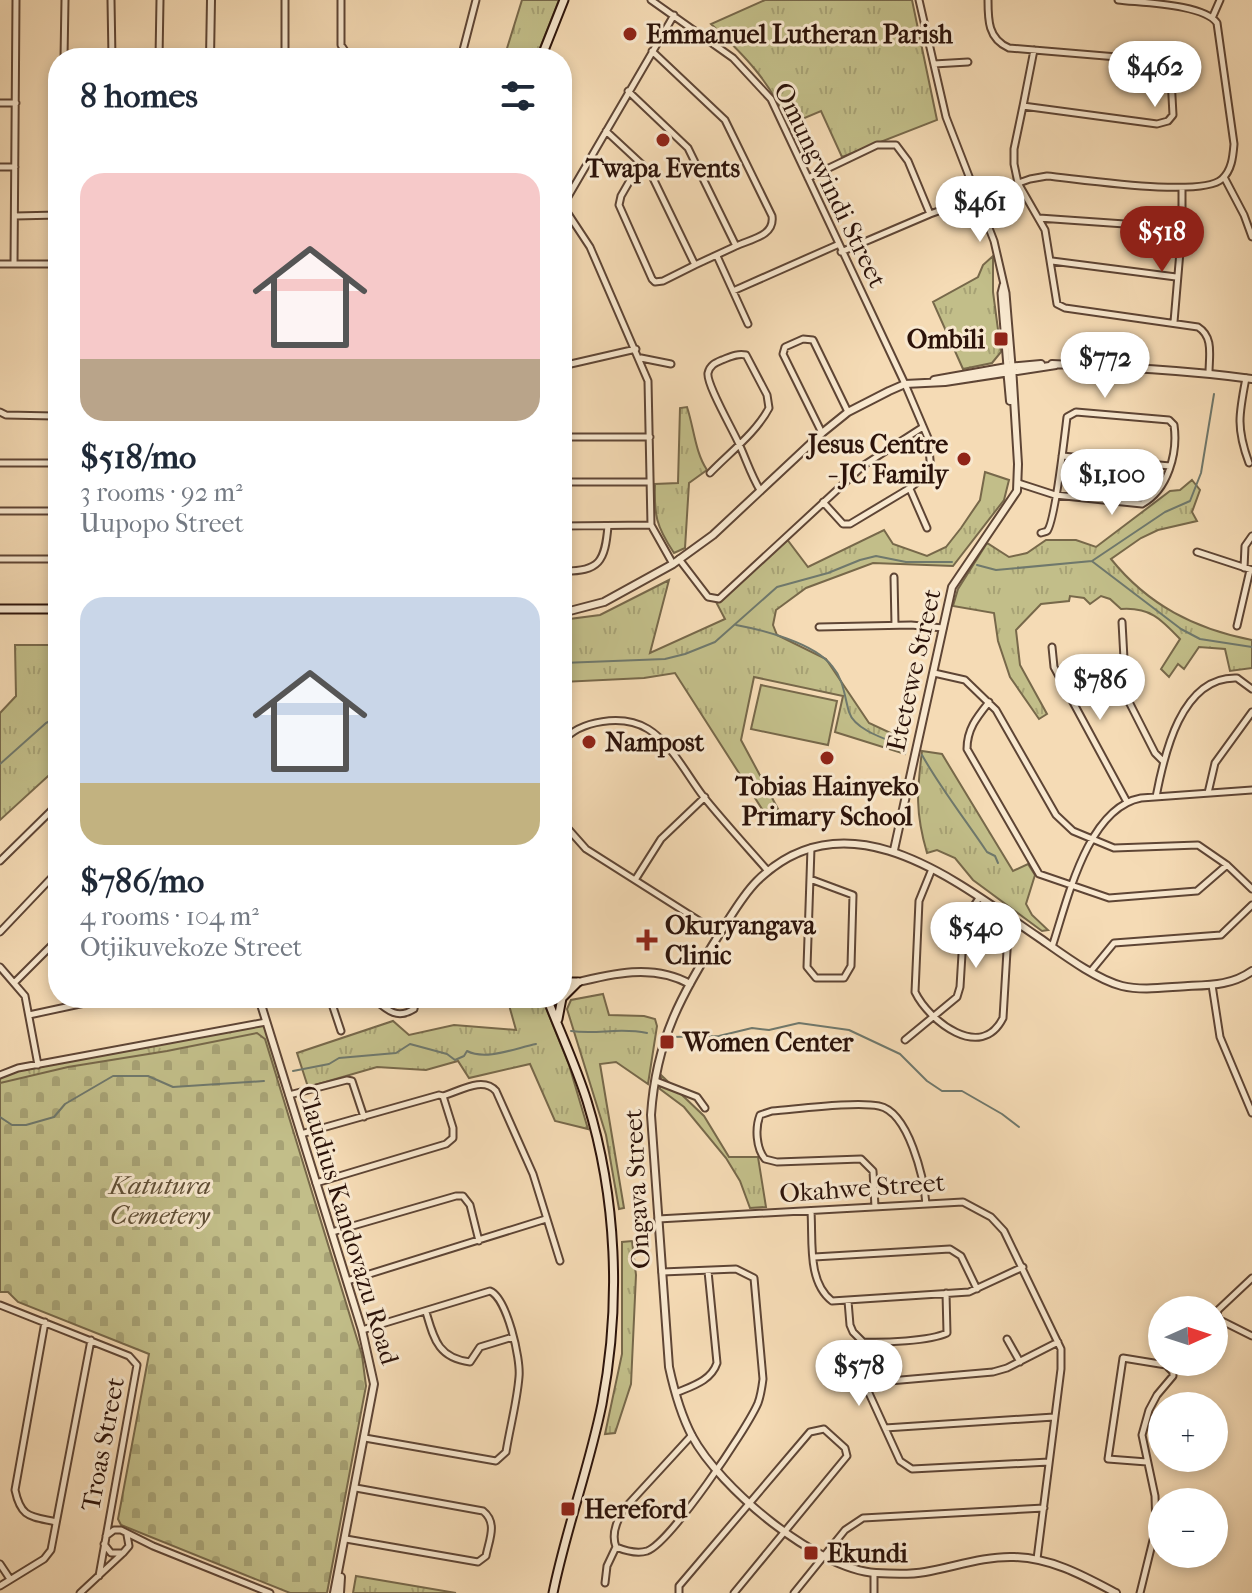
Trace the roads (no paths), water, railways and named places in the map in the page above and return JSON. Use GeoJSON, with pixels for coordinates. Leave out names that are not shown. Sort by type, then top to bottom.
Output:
{"type":"FeatureCollection","features":[{"type":"Feature","properties":{"kind":"main road"},"geometry":{"type":"LineString","coordinates":[[545,48],[564,0]]}},
{"type":"Feature","properties":{"kind":"main road"},"geometry":{"type":"LineString","coordinates":[[0,609],[48,609]]}},
{"type":"Feature","properties":{"kind":"main road"},"geometry":{"type":"LineString","coordinates":[[572,983],[578,982]]}},
{"type":"Feature","properties":{"kind":"main road"},"geometry":{"type":"LineString","coordinates":[[572,988],[578,982]]}},
{"type":"Feature","properties":{"kind":"main road"},"geometry":{"type":"LineString","coordinates":[[551,1008],[583,1090],[598,1144],[608,1202],[614,1295],[610,1350],[601,1405],[553,1593]]}},
{"type":"Feature","properties":{"kind":"main road"},"geometry":{"type":"LineString","coordinates":[[558,1008],[558,1027]]}},
{"type":"Feature","properties":{"kind":"street"},"geometry":{"type":"LineString","coordinates":[[14,264],[16,0]]}},
{"type":"Feature","properties":{"kind":"street"},"geometry":{"type":"LineString","coordinates":[[64,48],[65,0]]}},
{"type":"Feature","properties":{"kind":"street"},"geometry":{"type":"LineString","coordinates":[[111,0],[112,48]]}},
{"type":"Feature","properties":{"kind":"street"},"geometry":{"type":"LineString","coordinates":[[159,48],[160,0]]}},
{"type":"Feature","properties":{"kind":"street"},"geometry":{"type":"LineString","coordinates":[[210,48],[211,0]]}},
{"type":"Feature","properties":{"kind":"street"},"geometry":{"type":"LineString","coordinates":[[285,0],[285,48]]}},
{"type":"Feature","properties":{"kind":"street"},"geometry":{"type":"LineString","coordinates":[[341,0],[343,48]]}},
{"type":"Feature","properties":{"kind":"street"},"geometry":{"type":"LineString","coordinates":[[463,48],[476,0]]}},
{"type":"Feature","properties":{"kind":"street","name":"Omungwindi Street"},"geometry":{"type":"LineString","coordinates":[[651,0],[733,58],[771,99],[923,427],[930,448],[931,471],[910,488]]}},
{"type":"Feature","properties":{"kind":"street"},"geometry":{"type":"LineString","coordinates":[[919,0],[946,117],[994,241],[1003,285],[1001,293],[1018,483],[1055,495],[1142,504],[1152,498],[1167,480],[1175,429],[1172,421],[1156,418],[1076,412],[1067,417],[1062,456],[1055,495],[1049,526],[1041,533]]}},
{"type":"Feature","properties":{"kind":"street"},"geometry":{"type":"LineString","coordinates":[[988,0],[989,22],[996,40],[1009,48],[1159,62],[1171,78],[1173,115],[1168,121],[1157,124],[1023,106]]}},
{"type":"Feature","properties":{"kind":"street"},"geometry":{"type":"LineString","coordinates":[[841,252],[930,214],[1047,176],[1182,189],[1214,185],[1224,177],[1232,162],[1234,144],[1220,31],[1213,16],[1190,9],[1118,0]]}},
{"type":"Feature","properties":{"kind":"street"},"geometry":{"type":"LineString","coordinates":[[1213,16],[1220,0]]}},
{"type":"Feature","properties":{"kind":"street"},"geometry":{"type":"LineString","coordinates":[[572,189],[674,15]]}},
{"type":"Feature","properties":{"kind":"street"},"geometry":{"type":"LineString","coordinates":[[1034,50],[1014,149],[1018,183],[1045,230],[1057,304],[1065,308],[1198,327],[1206,333],[1209,345],[1209,373]]}},
{"type":"Feature","properties":{"kind":"street"},"geometry":{"type":"LineString","coordinates":[[640,163],[619,205],[655,282],[769,231],[773,224],[772,216],[725,120],[652,51]]}},
{"type":"Feature","properties":{"kind":"street"},"geometry":{"type":"LineString","coordinates":[[934,64],[968,62]]}},
{"type":"Feature","properties":{"kind":"street"},"geometry":{"type":"LineString","coordinates":[[628,91],[688,148],[736,246]]}},
{"type":"Feature","properties":{"kind":"street"},"geometry":{"type":"LineString","coordinates":[[0,103],[16,103]]}},
{"type":"Feature","properties":{"kind":"street"},"geometry":{"type":"LineString","coordinates":[[606,131],[654,179],[695,265]]}},
{"type":"Feature","properties":{"kind":"street"},"geometry":{"type":"LineString","coordinates":[[808,178],[877,145],[896,145],[908,161],[930,214]]}},
{"type":"Feature","properties":{"kind":"street"},"geometry":{"type":"LineString","coordinates":[[0,167],[15,167]]}},
{"type":"Feature","properties":{"kind":"street"},"geometry":{"type":"LineString","coordinates":[[1224,177],[1252,237]]}},
{"type":"Feature","properties":{"kind":"street"},"geometry":{"type":"LineString","coordinates":[[1174,322],[1182,189]]}},
{"type":"Feature","properties":{"kind":"street"},"geometry":{"type":"LineString","coordinates":[[15,216],[48,215]]}},
{"type":"Feature","properties":{"kind":"street"},"geometry":{"type":"LineString","coordinates":[[1039,218],[1182,228]]}},
{"type":"Feature","properties":{"kind":"street"},"geometry":{"type":"LineString","coordinates":[[572,221],[590,247],[648,381],[651,525],[676,561],[708,597],[719,599],[864,465],[923,427]]}},
{"type":"Feature","properties":{"kind":"street"},"geometry":{"type":"LineString","coordinates":[[733,291],[837,245]]}},
{"type":"Feature","properties":{"kind":"street"},"geometry":{"type":"LineString","coordinates":[[717,256],[748,324]]}},
{"type":"Feature","properties":{"kind":"street"},"geometry":{"type":"LineString","coordinates":[[1052,261],[1176,277]]}},
{"type":"Feature","properties":{"kind":"street"},"geometry":{"type":"LineString","coordinates":[[0,264],[48,264]]}},
{"type":"Feature","properties":{"kind":"street"},"geometry":{"type":"LineString","coordinates":[[822,433],[783,354],[785,347],[803,339],[813,340],[848,412]]}},
{"type":"Feature","properties":{"kind":"street"},"geometry":{"type":"LineString","coordinates":[[572,364],[636,349]]}},
{"type":"Feature","properties":{"kind":"street"},"geometry":{"type":"LineString","coordinates":[[710,473],[739,444],[764,417],[770,403],[751,359],[740,353],[715,364],[708,375],[739,444],[760,490]]}},
{"type":"Feature","properties":{"kind":"street"},"geometry":{"type":"LineString","coordinates":[[640,357],[671,364]]}},
{"type":"Feature","properties":{"kind":"street"},"geometry":{"type":"LineString","coordinates":[[572,610],[604,602],[676,561],[713,535],[848,412],[905,384],[945,382],[1010,369],[1077,364],[1209,373],[1249,379],[1239,424],[1240,438],[1249,463]]}},
{"type":"Feature","properties":{"kind":"street"},"geometry":{"type":"LineString","coordinates":[[0,412],[6,415],[48,415]]}},
{"type":"Feature","properties":{"kind":"street"},"geometry":{"type":"LineString","coordinates":[[572,437],[650,437]]}},
{"type":"Feature","properties":{"kind":"street"},"geometry":{"type":"LineString","coordinates":[[1062,456],[1170,466]]}},
{"type":"Feature","properties":{"kind":"street"},"geometry":{"type":"LineString","coordinates":[[0,463],[48,463]]}},
{"type":"Feature","properties":{"kind":"street"},"geometry":{"type":"LineString","coordinates":[[572,482],[649,482]]}},
{"type":"Feature","properties":{"kind":"street","name":"Etetewe Street"},"geometry":{"type":"LineString","coordinates":[[894,850],[952,587],[1013,498],[1018,483]]}},
{"type":"Feature","properties":{"kind":"street"},"geometry":{"type":"LineString","coordinates":[[823,502],[843,524],[850,524],[910,488],[927,528]]}},
{"type":"Feature","properties":{"kind":"street"},"geometry":{"type":"LineString","coordinates":[[0,511],[48,511]]}},
{"type":"Feature","properties":{"kind":"street"},"geometry":{"type":"LineString","coordinates":[[572,526],[651,525]]}},
{"type":"Feature","properties":{"kind":"street"},"geometry":{"type":"LineString","coordinates":[[572,571],[582,571],[600,561],[606,551],[608,526]]}},
{"type":"Feature","properties":{"kind":"street"},"geometry":{"type":"LineString","coordinates":[[1237,626],[1249,569],[1245,546],[1252,536]]}},
{"type":"Feature","properties":{"kind":"street"},"geometry":{"type":"LineString","coordinates":[[1197,552],[1249,569]]}},
{"type":"Feature","properties":{"kind":"street"},"geometry":{"type":"LineString","coordinates":[[0,559],[48,559]]}},
{"type":"Feature","properties":{"kind":"street"},"geometry":{"type":"LineString","coordinates":[[894,577],[895,625]]}},
{"type":"Feature","properties":{"kind":"street"},"geometry":{"type":"LineString","coordinates":[[1122,622],[1126,696],[1155,753],[1163,761]]}},
{"type":"Feature","properties":{"kind":"street"},"geometry":{"type":"LineString","coordinates":[[819,627],[895,625],[943,628]]}},
{"type":"Feature","properties":{"kind":"street"},"geometry":{"type":"LineString","coordinates":[[1052,647],[1054,667],[1127,802]]}},
{"type":"Feature","properties":{"kind":"street"},"geometry":{"type":"LineString","coordinates":[[934,673],[965,680],[1002,717],[1056,815],[1068,828],[1114,848],[1195,844],[1227,865],[1252,889]]}},
{"type":"Feature","properties":{"kind":"street"},"geometry":{"type":"LineString","coordinates":[[1156,797],[1163,761],[1180,717],[1211,682],[1237,678],[1252,689]]}},
{"type":"Feature","properties":{"kind":"street"},"geometry":{"type":"LineString","coordinates":[[989,702],[970,731],[967,742],[970,755],[1039,874],[1109,898],[1192,892],[1202,889],[1227,865]]}},
{"type":"Feature","properties":{"kind":"street"},"geometry":{"type":"LineString","coordinates":[[1208,793],[1218,758],[1252,712]]}},
{"type":"Feature","properties":{"kind":"street"},"geometry":{"type":"LineString","coordinates":[[572,734],[581,727],[601,722],[642,725],[662,740],[705,797],[768,871]]}},
{"type":"Feature","properties":{"kind":"street"},"geometry":{"type":"LineString","coordinates":[[1052,947],[1091,840],[1104,822],[1127,802],[1252,790]]}},
{"type":"Feature","properties":{"kind":"street"},"geometry":{"type":"LineString","coordinates":[[635,880],[661,839],[705,797]]}},
{"type":"Feature","properties":{"kind":"street"},"geometry":{"type":"LineString","coordinates":[[0,861],[48,814]]}},
{"type":"Feature","properties":{"kind":"street"},"geometry":{"type":"LineString","coordinates":[[572,833],[586,849],[720,934]]}},
{"type":"Feature","properties":{"kind":"street","name":"Ongava Street"},"geometry":{"type":"LineString","coordinates":[[1116,1593],[1071,1571],[1037,1559],[1005,1557],[915,1574],[850,1569],[824,1557],[785,1531],[717,1471],[692,1435],[669,1367],[651,1115],[656,1081],[670,1020],[745,895],[768,871],[811,848],[854,842],[894,850],[932,869],[1052,947],[1120,986],[1212,985],[1228,983],[1252,971]]}},
{"type":"Feature","properties":{"kind":"street"},"geometry":{"type":"LineString","coordinates":[[810,879],[853,895],[851,966],[844,978],[816,978],[807,967],[811,848]]}},
{"type":"Feature","properties":{"kind":"street"},"geometry":{"type":"LineString","coordinates":[[932,869],[919,901],[914,979],[916,995],[953,1033],[984,1036],[1000,1024],[1004,1012],[1009,917]]}},
{"type":"Feature","properties":{"kind":"street"},"geometry":{"type":"LineString","coordinates":[[0,932],[48,882]]}},
{"type":"Feature","properties":{"kind":"street"},"geometry":{"type":"LineString","coordinates":[[905,1040],[959,993],[964,921],[979,898]]}},
{"type":"Feature","properties":{"kind":"street"},"geometry":{"type":"LineString","coordinates":[[1091,971],[1114,943],[1221,935],[1252,905]]}},
{"type":"Feature","properties":{"kind":"street"},"geometry":{"type":"LineString","coordinates":[[15,982],[48,949]]}},
{"type":"Feature","properties":{"kind":"street"},"geometry":{"type":"LineString","coordinates":[[0,967],[25,996],[38,1065]]}},
{"type":"Feature","properties":{"kind":"street"},"geometry":{"type":"LineString","coordinates":[[578,982],[607,974],[636,972],[690,984]]}},
{"type":"Feature","properties":{"kind":"street"},"geometry":{"type":"LineString","coordinates":[[1212,985],[1220,1037],[1252,1113]]}},
{"type":"Feature","properties":{"kind":"street"},"geometry":{"type":"LineString","coordinates":[[29,1015],[62,1008]]}},
{"type":"Feature","properties":{"kind":"street","name":"Claudius Kandovazu Road"},"geometry":{"type":"LineString","coordinates":[[262,1008],[374,1376],[337,1593]]}},
{"type":"Feature","properties":{"kind":"street"},"geometry":{"type":"LineString","coordinates":[[333,1008],[341,1031]]}},
{"type":"Feature","properties":{"kind":"street"},"geometry":{"type":"LineString","coordinates":[[385,1008],[398,1015],[414,1008]]}},
{"type":"Feature","properties":{"kind":"street"},"geometry":{"type":"LineString","coordinates":[[0,1075],[9,1070],[266,1022]]}},
{"type":"Feature","properties":{"kind":"street"},"geometry":{"type":"LineString","coordinates":[[289,1095],[333,1082],[352,1081],[364,1117]]}},
{"type":"Feature","properties":{"kind":"street"},"geometry":{"type":"LineString","coordinates":[[656,1081],[697,1097],[705,1108]]}},
{"type":"Feature","properties":{"kind":"street"},"geometry":{"type":"LineString","coordinates":[[301,1134],[433,1095],[443,1096],[483,1083],[492,1086],[533,1174],[560,1261]]}},
{"type":"Feature","properties":{"kind":"street"},"geometry":{"type":"LineString","coordinates":[[316,1183],[451,1142],[453,1128],[443,1096]]}},
{"type":"Feature","properties":{"kind":"street"},"geometry":{"type":"LineString","coordinates":[[875,1207],[873,1171],[861,1159],[777,1162],[765,1159],[759,1148],[760,1115],[766,1112],[866,1105],[885,1108],[902,1126],[922,1173],[926,1204]]}},
{"type":"Feature","properties":{"kind":"street"},"geometry":{"type":"LineString","coordinates":[[332,1232],[463,1196],[470,1205],[479,1241]]}},
{"type":"Feature","properties":{"kind":"street","name":"Okahwe Street"},"geometry":{"type":"LineString","coordinates":[[658,1219],[963,1202],[973,1206],[1004,1231],[1058,1342],[1061,1358],[1037,1559]]}},
{"type":"Feature","properties":{"kind":"street"},"geometry":{"type":"LineString","coordinates":[[811,1212],[816,1276],[832,1301],[977,1289],[1023,1267]]}},
{"type":"Feature","properties":{"kind":"street"},"geometry":{"type":"LineString","coordinates":[[347,1281],[546,1219]]}},
{"type":"Feature","properties":{"kind":"street"},"geometry":{"type":"LineString","coordinates":[[814,1257],[950,1249],[961,1256],[977,1289]]}},
{"type":"Feature","properties":{"kind":"street"},"geometry":{"type":"LineString","coordinates":[[616,1547],[638,1552],[655,1546],[717,1471],[753,1413],[761,1394],[763,1379],[754,1278],[739,1269],[662,1272]]}},
{"type":"Feature","properties":{"kind":"street"},"geometry":{"type":"LineString","coordinates":[[676,1393],[708,1378],[717,1363],[708,1271]]}},
{"type":"Feature","properties":{"kind":"street"},"geometry":{"type":"LineString","coordinates":[[1252,1278],[1218,1310],[1217,1315],[1220,1320],[1252,1336]]}},
{"type":"Feature","properties":{"kind":"street"},"geometry":{"type":"LineString","coordinates":[[362,1330],[490,1291],[501,1298],[520,1369],[506,1452],[500,1458],[486,1460],[365,1438]]}},
{"type":"Feature","properties":{"kind":"street"},"geometry":{"type":"LineString","coordinates":[[848,1301],[853,1332],[862,1341],[878,1342],[935,1337],[947,1333],[946,1293]]}},
{"type":"Feature","properties":{"kind":"street"},"geometry":{"type":"LineString","coordinates":[[0,1315],[1,1306]]}},
{"type":"Feature","properties":{"kind":"street","name":"Troas Street"},"geometry":{"type":"LineString","coordinates":[[1,1306],[129,1356],[137,1369],[99,1576]]}},
{"type":"Feature","properties":{"kind":"street"},"geometry":{"type":"LineString","coordinates":[[426,1312],[435,1343],[455,1359],[470,1362],[480,1347],[513,1337]]}},
{"type":"Feature","properties":{"kind":"street"},"geometry":{"type":"LineString","coordinates":[[45,1322],[15,1490],[19,1506],[25,1514],[56,1522]]}},
{"type":"Feature","properties":{"kind":"street"},"geometry":{"type":"LineString","coordinates":[[1007,1339],[1020,1362]]}},
{"type":"Feature","properties":{"kind":"street"},"geometry":{"type":"LineString","coordinates":[[0,1586],[48,1556],[91,1340]]}},
{"type":"Feature","properties":{"kind":"street"},"geometry":{"type":"LineString","coordinates":[[1049,1462],[912,1469],[900,1461],[868,1393],[872,1385],[891,1381],[993,1372],[1058,1342]]}},
{"type":"Feature","properties":{"kind":"street"},"geometry":{"type":"LineString","coordinates":[[1140,1593],[1156,1528],[1155,1496],[1142,1435],[1157,1395],[1173,1372],[1166,1365],[1123,1358],[1108,1459],[1147,1462]]}},
{"type":"Feature","properties":{"kind":"street"},"geometry":{"type":"LineString","coordinates":[[885,1428],[1054,1417]]}},
{"type":"Feature","properties":{"kind":"street"},"geometry":{"type":"LineString","coordinates":[[679,1593],[679,1586],[810,1432],[821,1429],[832,1435],[845,1448],[847,1456],[734,1593]]}},
{"type":"Feature","properties":{"kind":"street"},"geometry":{"type":"LineString","coordinates":[[605,1583],[607,1566],[616,1547],[617,1520],[692,1435]]}},
{"type":"Feature","properties":{"kind":"street"},"geometry":{"type":"LineString","coordinates":[[346,1539],[478,1562],[486,1556],[492,1520],[483,1511],[356,1488]]}},
{"type":"Feature","properties":{"kind":"street"},"geometry":{"type":"LineString","coordinates":[[794,1593],[845,1530],[863,1518],[1044,1508]]}},
{"type":"Feature","properties":{"kind":"street"},"geometry":{"type":"LineString","coordinates":[[110,1519],[129,1538],[129,1546]]}},
{"type":"Feature","properties":{"kind":"street"},"geometry":{"type":"LineString","coordinates":[[123,1553],[111,1553],[104,1540],[111,1531],[120,1531],[270,1593]]}},
{"type":"Feature","properties":{"kind":"street"},"geometry":{"type":"LineString","coordinates":[[80,1593],[129,1546],[137,1543],[153,1546]]}},
{"type":"Feature","properties":{"kind":"street"},"geometry":{"type":"LineString","coordinates":[[0,1564],[10,1579]]}},
{"type":"Feature","properties":{"kind":"street"},"geometry":{"type":"LineString","coordinates":[[874,1573],[874,1593]]}},
{"type":"Feature","properties":{"kind":"waterway"},"geometry":{"type":"LineString","coordinates":[[977,565],[996,570],[1092,561],[1165,512],[1190,501],[1201,473],[1214,394]]}},
{"type":"Feature","properties":{"kind":"waterway"},"geometry":{"type":"LineString","coordinates":[[572,663],[665,659],[685,654],[715,642],[777,587],[828,573],[860,560],[876,556],[906,562],[952,562]]}},
{"type":"Feature","properties":{"kind":"waterway"},"geometry":{"type":"LineString","coordinates":[[1093,562],[1181,629],[1200,639],[1252,647]]}},
{"type":"Feature","properties":{"kind":"waterway"},"geometry":{"type":"LineString","coordinates":[[736,625],[801,644],[824,658],[839,677],[852,719],[873,734],[906,747]]}},
{"type":"Feature","properties":{"kind":"waterway"},"geometry":{"type":"LineString","coordinates":[[0,764],[48,722]]}},
{"type":"Feature","properties":{"kind":"waterway"},"geometry":{"type":"LineString","coordinates":[[922,755],[987,852],[995,856],[998,863]]}},
{"type":"Feature","properties":{"kind":"waterway"},"geometry":{"type":"LineString","coordinates":[[671,1037],[719,1036],[752,1028],[769,1030],[799,1023],[849,1030],[900,1054],[927,1081],[942,1091],[962,1091],[1019,1127]]}},
{"type":"Feature","properties":{"kind":"waterway"},"geometry":{"type":"LineString","coordinates":[[571,1031],[647,1033]]}},
{"type":"Feature","properties":{"kind":"waterway"},"geometry":{"type":"LineString","coordinates":[[293,1071],[329,1064],[339,1058],[396,1053],[410,1044],[447,1054],[455,1060],[467,1051],[483,1055],[536,1044]]}},
{"type":"Feature","properties":{"kind":"waterway"},"geometry":{"type":"LineString","coordinates":[[0,1117],[12,1125],[26,1125],[54,1117],[65,1104],[113,1076],[148,1076],[173,1087],[264,1081]]}},
{"type":"Feature","properties":{"kind":"place","name":"Emmanuel Lutheran Parish"},"geometry":{"type":"Point","coordinates":[630,34]}},
{"type":"Feature","properties":{"kind":"place","name":"Twapa Events"},"geometry":{"type":"Point","coordinates":[663,140]}},
{"type":"Feature","properties":{"kind":"place","name":"Ombili"},"geometry":{"type":"Point","coordinates":[1001,339]}},
{"type":"Feature","properties":{"kind":"place","name":"Jesus Centre - JC Family"},"geometry":{"type":"Point","coordinates":[964,459]}},
{"type":"Feature","properties":{"kind":"place","name":"Nampost"},"geometry":{"type":"Point","coordinates":[589,742]}},
{"type":"Feature","properties":{"kind":"place","name":"Tobias Hainyeko Primary School"},"geometry":{"type":"Point","coordinates":[827,758]}},
{"type":"Feature","properties":{"kind":"place","name":"Okuryangava Clinic"},"geometry":{"type":"Point","coordinates":[647,940]}},
{"type":"Feature","properties":{"kind":"place","name":"Women Center"},"geometry":{"type":"Point","coordinates":[667,1042]}},
{"type":"Feature","properties":{"kind":"place","name":"Hereford"},"geometry":{"type":"Point","coordinates":[568,1509]}},
{"type":"Feature","properties":{"kind":"place","name":"Ekundi"},"geometry":{"type":"Point","coordinates":[811,1553]}},
{"type":"Feature","properties":{"kind":"park label","name":"Katutura Cemetery"},"geometry":{"type":"Point","coordinates":[160,1200]}}]}
